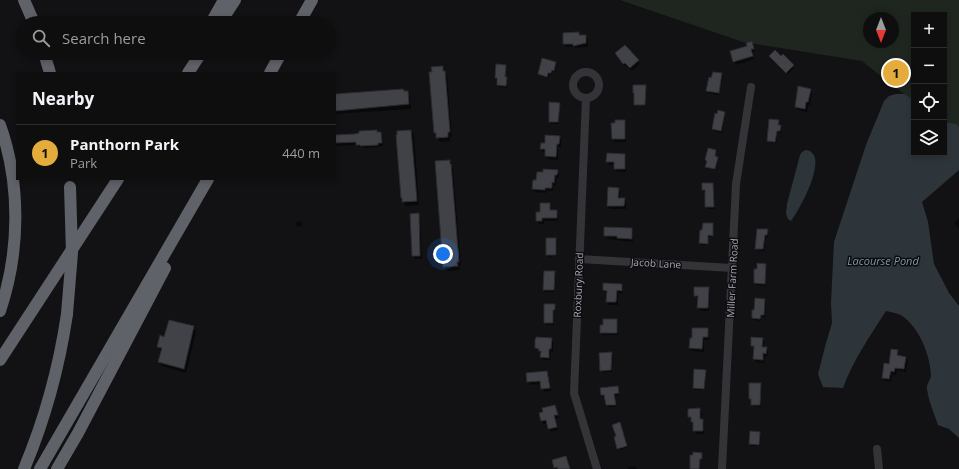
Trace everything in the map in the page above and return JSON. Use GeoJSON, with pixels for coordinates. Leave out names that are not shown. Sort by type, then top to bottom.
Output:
{"type":"FeatureCollection","features":[{"type":"Feature","properties":{"kind":"highway"},"geometry":{"type":"LineString","coordinates":[[24,0],[31,16]]}},
{"type":"Feature","properties":{"kind":"highway"},"geometry":{"type":"LineString","coordinates":[[215,16],[224,0]]}},
{"type":"Feature","properties":{"kind":"highway"},"geometry":{"type":"LineString","coordinates":[[225,16],[235,0]]}},
{"type":"Feature","properties":{"kind":"highway"},"geometry":{"type":"LineString","coordinates":[[303,16],[312,0]]}},
{"type":"Feature","properties":{"kind":"highway"},"geometry":{"type":"LineString","coordinates":[[46,60],[50,72]]}},
{"type":"Feature","properties":{"kind":"highway"},"geometry":{"type":"LineString","coordinates":[[183,72],[189,60]]}},
{"type":"Feature","properties":{"kind":"highway"},"geometry":{"type":"LineString","coordinates":[[189,72],[196,60]]}},
{"type":"Feature","properties":{"kind":"highway"},"geometry":{"type":"LineString","coordinates":[[271,72],[277,60]]}},
{"type":"Feature","properties":{"kind":"highway"},"geometry":{"type":"LineString","coordinates":[[0,125],[11,166],[15,210],[15,228],[11,267],[0,311]]}},
{"type":"Feature","properties":{"kind":"highway"},"geometry":{"type":"LineString","coordinates":[[0,360],[117,180]]}},
{"type":"Feature","properties":{"kind":"highway"},"geometry":{"type":"LineString","coordinates":[[40,469],[207,181]]}},
{"type":"Feature","properties":{"kind":"highway"},"geometry":{"type":"LineString","coordinates":[[57,469],[78,433],[154,291],[207,181]]}},
{"type":"Feature","properties":{"kind":"highway"},"geometry":{"type":"LineString","coordinates":[[24,469],[43,421],[49,400],[67,314],[72,253],[70,183]]}},
{"type":"Feature","properties":{"kind":"street","name":"Miller Farm Road"},"geometry":{"type":"LineString","coordinates":[[722,469],[736,184],[751,87]]}},
{"type":"Feature","properties":{"kind":"street","name":"Roxbury Road"},"geometry":{"type":"LineString","coordinates":[[586,98],[574,393],[597,469]]}},
{"type":"Feature","properties":{"kind":"street","name":"Jacob Lane"},"geometry":{"type":"LineString","coordinates":[[579,259],[732,268]]}},
{"type":"Feature","properties":{"kind":"street"},"geometry":{"type":"LineString","coordinates":[[877,449],[879,469]]}},
{"type":"Feature","properties":{"kind":"shaded area"},"geometry":{"type":"Polygon","coordinates":[[[620,0],[959,0],[959,130],[947,122],[947,12],[911,12],[911,99],[862,61],[743,42],[620,0]]]}},
{"type":"Feature","properties":{"kind":"water","name":"Lacourse Pond"},"geometry":{"type":"Polygon","coordinates":[[[904,94],[911,98],[911,156],[947,156],[947,122],[956,124],[959,127],[959,170],[922,202],[928,222],[934,264],[949,293],[959,306],[959,438],[949,429],[938,425],[930,403],[927,389],[931,375],[926,350],[913,326],[901,315],[886,311],[857,358],[843,388],[823,387],[818,374],[832,323],[831,303],[834,242],[866,145],[884,101],[889,96],[904,94]]]}},
{"type":"Feature","properties":{"kind":"water"},"geometry":{"type":"Polygon","coordinates":[[[806,150],[813,154],[815,161],[814,171],[806,195],[791,221],[788,219],[786,213],[787,204],[800,155],[806,150]]]}},
{"type":"Feature","properties":{"kind":"building"},"geometry":{"type":"Polygon","coordinates":[[[579,32],[579,35],[586,35],[586,43],[573,46],[573,44],[563,44],[563,33],[579,32]]]}},
{"type":"Feature","properties":{"kind":"building"},"geometry":{"type":"Polygon","coordinates":[[[752,41],[754,49],[751,49],[753,56],[733,62],[730,51],[747,46],[746,43],[752,41]]]}},
{"type":"Feature","properties":{"kind":"building"},"geometry":{"type":"Polygon","coordinates":[[[625,45],[639,60],[630,68],[625,63],[623,64],[615,53],[625,45]]]}},
{"type":"Feature","properties":{"kind":"building"},"geometry":{"type":"Polygon","coordinates":[[[775,50],[781,56],[783,54],[794,65],[786,73],[769,56],[775,50]]]}},
{"type":"Feature","properties":{"kind":"building"},"geometry":{"type":"Polygon","coordinates":[[[542,58],[556,62],[554,71],[552,70],[551,73],[548,73],[547,77],[538,74],[542,58]]]}},
{"type":"Feature","properties":{"kind":"building"},"geometry":{"type":"Polygon","coordinates":[[[496,64],[506,65],[506,86],[497,85],[497,78],[495,78],[496,64]]]}},
{"type":"Feature","properties":{"kind":"building"},"geometry":{"type":"Polygon","coordinates":[[[443,66],[443,71],[445,71],[450,132],[448,132],[448,137],[436,138],[436,133],[434,133],[429,72],[432,72],[431,67],[443,66]]]}},
{"type":"Feature","properties":{"kind":"building"},"geometry":{"type":"Polygon","coordinates":[[[713,72],[722,73],[719,93],[706,91],[709,77],[711,78],[713,72]]]}},
{"type":"Feature","properties":{"kind":"building"},"geometry":{"type":"Polygon","coordinates":[[[633,85],[646,85],[645,105],[634,105],[633,85]]]}},
{"type":"Feature","properties":{"kind":"building"},"geometry":{"type":"Polygon","coordinates":[[[798,86],[811,89],[805,109],[795,107],[798,86]]]}},
{"type":"Feature","properties":{"kind":"building"},"geometry":{"type":"Polygon","coordinates":[[[403,89],[404,91],[408,91],[409,104],[336,111],[336,94],[403,89]]]}},
{"type":"Feature","properties":{"kind":"building"},"geometry":{"type":"Polygon","coordinates":[[[549,102],[560,103],[558,122],[549,122],[549,102]]]}},
{"type":"Feature","properties":{"kind":"building"},"geometry":{"type":"Polygon","coordinates":[[[718,110],[725,112],[721,131],[712,129],[715,113],[717,114],[718,110]]]}},
{"type":"Feature","properties":{"kind":"building"},"geometry":{"type":"Polygon","coordinates":[[[769,119],[779,120],[778,125],[781,125],[780,131],[777,131],[775,142],[767,141],[769,119]]]}},
{"type":"Feature","properties":{"kind":"building"},"geometry":{"type":"Polygon","coordinates":[[[615,120],[625,120],[625,139],[612,139],[611,123],[615,123],[615,120]]]}},
{"type":"Feature","properties":{"kind":"building"},"geometry":{"type":"Polygon","coordinates":[[[377,130],[377,132],[381,132],[382,143],[378,143],[378,145],[360,146],[356,145],[356,142],[336,143],[336,135],[355,134],[359,133],[359,131],[377,130]]]}},
{"type":"Feature","properties":{"kind":"building"},"geometry":{"type":"Polygon","coordinates":[[[411,130],[417,201],[402,202],[396,135],[397,131],[411,130]]]}},
{"type":"Feature","properties":{"kind":"building"},"geometry":{"type":"Polygon","coordinates":[[[545,135],[560,136],[559,144],[557,144],[556,157],[545,156],[545,149],[540,149],[541,143],[545,143],[545,135]]]}},
{"type":"Feature","properties":{"kind":"building"},"geometry":{"type":"Polygon","coordinates":[[[708,148],[716,150],[715,156],[718,157],[715,169],[705,167],[708,148]]]}},
{"type":"Feature","properties":{"kind":"building"},"geometry":{"type":"Polygon","coordinates":[[[607,153],[625,154],[625,169],[614,169],[614,162],[606,162],[607,153]]]}},
{"type":"Feature","properties":{"kind":"building"},"geometry":{"type":"Polygon","coordinates":[[[450,160],[459,262],[457,262],[458,266],[443,267],[435,161],[450,160]]]}},
{"type":"Feature","properties":{"kind":"building"},"geometry":{"type":"Polygon","coordinates":[[[543,169],[558,170],[557,175],[555,175],[554,183],[552,182],[552,188],[545,188],[545,190],[532,189],[533,180],[536,180],[537,172],[543,172],[543,169]]]}},
{"type":"Feature","properties":{"kind":"building"},"geometry":{"type":"Polygon","coordinates":[[[702,183],[713,183],[714,207],[705,207],[705,190],[702,190],[702,183]]]}},
{"type":"Feature","properties":{"kind":"building"},"geometry":{"type":"Polygon","coordinates":[[[608,187],[619,188],[618,198],[625,198],[624,206],[607,206],[608,187]]]}},
{"type":"Feature","properties":{"kind":"building"},"geometry":{"type":"Polygon","coordinates":[[[540,203],[550,203],[550,210],[557,210],[557,218],[542,218],[542,221],[536,221],[536,212],[540,212],[540,203]]]}},
{"type":"Feature","properties":{"kind":"building"},"geometry":{"type":"Polygon","coordinates":[[[419,213],[420,256],[412,256],[410,214],[419,213]]]}},
{"type":"Feature","properties":{"kind":"building"},"geometry":{"type":"Polygon","coordinates":[[[703,223],[713,223],[713,236],[708,235],[708,244],[699,243],[700,230],[702,230],[703,223]]]}},
{"type":"Feature","properties":{"kind":"building"},"geometry":{"type":"Polygon","coordinates":[[[604,227],[632,228],[632,239],[617,238],[617,236],[604,236],[604,227]]]}},
{"type":"Feature","properties":{"kind":"building"},"geometry":{"type":"Polygon","coordinates":[[[757,229],[768,229],[767,235],[765,235],[763,249],[755,249],[757,229]]]}},
{"type":"Feature","properties":{"kind":"building"},"geometry":{"type":"Polygon","coordinates":[[[546,238],[556,238],[556,255],[546,255],[546,238]]]}},
{"type":"Feature","properties":{"kind":"building"},"geometry":{"type":"Polygon","coordinates":[[[757,263],[766,264],[765,284],[754,283],[754,269],[757,269],[757,263]]]}},
{"type":"Feature","properties":{"kind":"building"},"geometry":{"type":"Polygon","coordinates":[[[544,271],[555,271],[554,290],[543,290],[544,271]]]}},
{"type":"Feature","properties":{"kind":"building"},"geometry":{"type":"Polygon","coordinates":[[[603,283],[622,284],[622,291],[617,290],[616,302],[606,302],[607,291],[603,290],[603,283]]]}},
{"type":"Feature","properties":{"kind":"building"},"geometry":{"type":"Polygon","coordinates":[[[694,287],[709,287],[708,308],[697,308],[698,296],[694,296],[694,287]]]}},
{"type":"Feature","properties":{"kind":"building"},"geometry":{"type":"Polygon","coordinates":[[[755,298],[765,299],[764,315],[761,315],[760,319],[752,318],[755,298]]]}},
{"type":"Feature","properties":{"kind":"building"},"geometry":{"type":"Polygon","coordinates":[[[544,304],[555,304],[555,310],[553,310],[553,323],[544,323],[544,304]]]}},
{"type":"Feature","properties":{"kind":"building"},"geometry":{"type":"Polygon","coordinates":[[[603,319],[617,319],[617,333],[600,333],[600,325],[603,325],[603,319]]]}},
{"type":"Feature","properties":{"kind":"building"},"geometry":{"type":"Polygon","coordinates":[[[169,320],[194,326],[184,369],[158,362],[162,348],[157,347],[160,335],[164,337],[169,320]]]}},
{"type":"Feature","properties":{"kind":"building"},"geometry":{"type":"Polygon","coordinates":[[[692,328],[708,328],[708,337],[703,337],[702,349],[689,348],[690,338],[692,338],[692,328]]]}},
{"type":"Feature","properties":{"kind":"building"},"geometry":{"type":"Polygon","coordinates":[[[536,337],[552,338],[551,349],[549,349],[549,358],[540,357],[541,351],[538,351],[539,349],[535,348],[536,337]]]}},
{"type":"Feature","properties":{"kind":"building"},"geometry":{"type":"Polygon","coordinates":[[[751,337],[763,338],[762,347],[767,347],[766,354],[763,353],[763,360],[753,359],[754,346],[751,346],[751,337]]]}},
{"type":"Feature","properties":{"kind":"building"},"geometry":{"type":"Polygon","coordinates":[[[891,349],[898,350],[897,355],[906,357],[904,369],[895,368],[894,372],[891,371],[889,379],[882,378],[884,363],[889,364],[891,349]]]}},
{"type":"Feature","properties":{"kind":"building"},"geometry":{"type":"Polygon","coordinates":[[[612,352],[611,370],[600,371],[599,353],[612,352]]]}},
{"type":"Feature","properties":{"kind":"building"},"geometry":{"type":"Polygon","coordinates":[[[694,369],[706,370],[704,389],[693,388],[694,369]]]}},
{"type":"Feature","properties":{"kind":"building"},"geometry":{"type":"Polygon","coordinates":[[[547,371],[550,388],[541,389],[540,381],[527,382],[526,373],[547,371]]]}},
{"type":"Feature","properties":{"kind":"building"},"geometry":{"type":"Polygon","coordinates":[[[749,383],[761,383],[760,405],[751,405],[751,399],[749,399],[749,383]]]}},
{"type":"Feature","properties":{"kind":"building"},"geometry":{"type":"Polygon","coordinates":[[[618,386],[619,393],[614,394],[616,405],[606,405],[604,395],[601,395],[600,388],[618,386]]]}},
{"type":"Feature","properties":{"kind":"building"},"geometry":{"type":"Polygon","coordinates":[[[555,405],[558,415],[554,415],[557,427],[548,429],[546,420],[541,421],[539,413],[543,412],[542,408],[555,405]]]}},
{"type":"Feature","properties":{"kind":"building"},"geometry":{"type":"Polygon","coordinates":[[[700,408],[700,419],[703,419],[703,431],[693,431],[693,422],[691,422],[691,417],[688,417],[688,409],[700,408]]]}},
{"type":"Feature","properties":{"kind":"building"},"geometry":{"type":"Polygon","coordinates":[[[620,422],[627,446],[617,449],[614,437],[616,436],[612,425],[620,422]]]}},
{"type":"Feature","properties":{"kind":"building"},"geometry":{"type":"Polygon","coordinates":[[[750,431],[760,432],[759,445],[749,444],[750,431]]]}},
{"type":"Feature","properties":{"kind":"building"},"geometry":{"type":"Polygon","coordinates":[[[693,452],[702,453],[699,469],[690,469],[690,455],[693,455],[693,452]]]}},
{"type":"Feature","properties":{"kind":"building"},"geometry":{"type":"Polygon","coordinates":[[[566,456],[570,469],[554,468],[552,460],[566,456]]]}},
{"type":"Feature","properties":{"kind":"place","name":"Panthorn Park"},"geometry":{"type":"Point","coordinates":[896,73]}}]}
